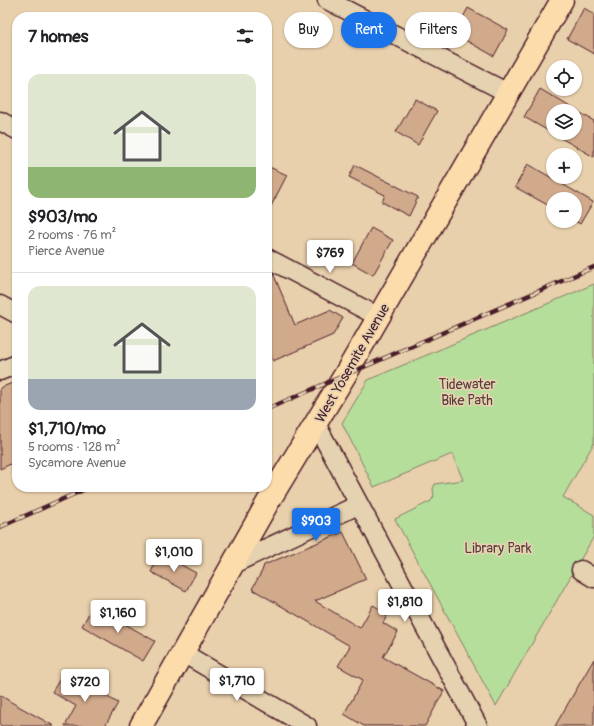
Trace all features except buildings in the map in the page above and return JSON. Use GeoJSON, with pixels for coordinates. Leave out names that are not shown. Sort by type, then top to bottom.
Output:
{"type":"FeatureCollection","features":[{"type":"Feature","properties":{"kind":"main road","name":"West Yosemite Avenue"},"geometry":{"type":"LineString","coordinates":[[141,726],[268,502],[379,317],[562,0]]}},
{"type":"Feature","properties":{"kind":"street"},"geometry":{"type":"LineString","coordinates":[[327,0],[508,93]]}},
{"type":"Feature","properties":{"kind":"street"},"geometry":{"type":"LineString","coordinates":[[0,121],[12,127]]}},
{"type":"Feature","properties":{"kind":"street"},"geometry":{"type":"LineString","coordinates":[[272,261],[379,317]]}},
{"type":"Feature","properties":{"kind":"street"},"geometry":{"type":"LineString","coordinates":[[0,305],[12,311]]}},
{"type":"Feature","properties":{"kind":"street"},"geometry":{"type":"LineString","coordinates":[[0,371],[12,366]]}},
{"type":"Feature","properties":{"kind":"street"},"geometry":{"type":"LineString","coordinates":[[316,424],[358,505],[478,726]]}},
{"type":"Feature","properties":{"kind":"street"},"geometry":{"type":"LineString","coordinates":[[233,564],[358,505]]}},
{"type":"Feature","properties":{"kind":"street"},"geometry":{"type":"LineString","coordinates":[[183,653],[307,726]]}},
{"type":"Feature","properties":{"kind":"green space"},"geometry":{"type":"Polygon","coordinates":[[[594,284],[594,443],[563,497],[594,515],[594,536],[496,706],[395,519],[431,501],[434,496],[433,489],[435,484],[463,480],[452,454],[374,487],[342,423],[368,380],[594,284]]]}},
{"type":"Feature","properties":{"kind":"railway"},"geometry":{"type":"LineString","coordinates":[[272,407],[594,267]]}},
{"type":"Feature","properties":{"kind":"railway"},"geometry":{"type":"LineString","coordinates":[[0,527],[79,492]]}},
{"type":"Feature","properties":{"kind":"park label","name":"Tidewater Bike Path"},"geometry":{"type":"Point","coordinates":[467,392]}},
{"type":"Feature","properties":{"kind":"park label","name":"Library Park"},"geometry":{"type":"Point","coordinates":[498,548]}}]}
